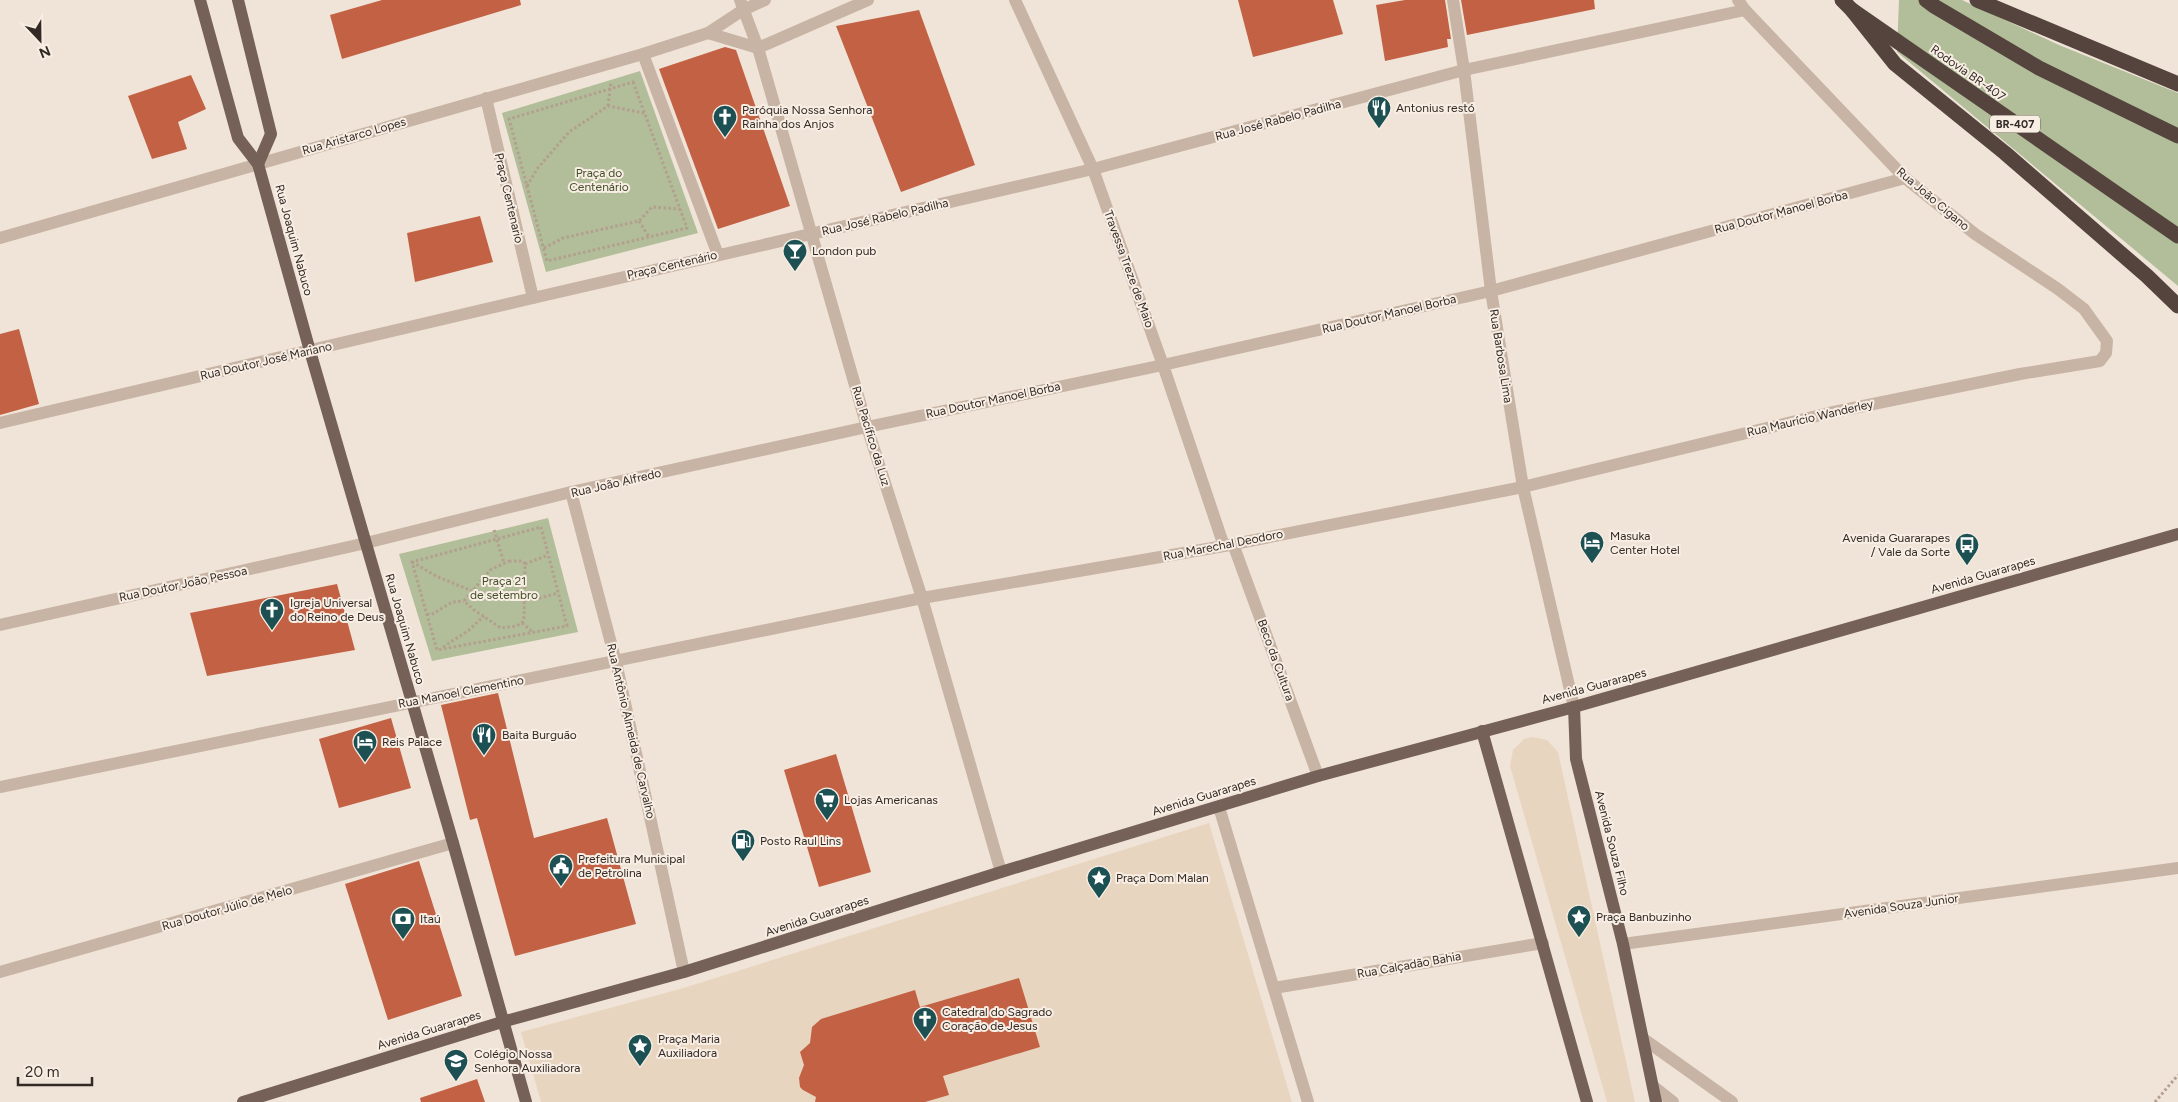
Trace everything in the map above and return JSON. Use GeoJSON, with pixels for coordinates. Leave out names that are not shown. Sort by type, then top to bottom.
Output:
{"type":"FeatureCollection","features":[{"type":"Feature","properties":{"kind":"highway"},"geometry":{"type":"LineString","coordinates":[[1926,0],[2039,68],[2178,136]]}},
{"type":"Feature","properties":{"kind":"highway"},"geometry":{"type":"LineString","coordinates":[[1977,0],[2178,84]]}},
{"type":"Feature","properties":{"kind":"highway"},"geometry":{"type":"LineString","coordinates":[[1847,5],[1894,64],[2005,153],[2147,276],[2178,306]]}},
{"type":"Feature","properties":{"kind":"highway","name":"Rodovia BR-407"},"geometry":{"type":"LineString","coordinates":[[1847,5],[2178,236]]}},
{"type":"Feature","properties":{"kind":"main road","name":"Rua Joaquim Nabuco"},"geometry":{"type":"LineString","coordinates":[[200,0],[238,138],[258,164],[411,702],[454,843],[502,1022],[526,1102]]}},
{"type":"Feature","properties":{"kind":"main road"},"geometry":{"type":"LineString","coordinates":[[238,0],[271,134],[258,164]]}},
{"type":"Feature","properties":{"kind":"main road","name":"Avenida Guararapes"},"geometry":{"type":"LineString","coordinates":[[243,1102],[502,1022],[684,972],[1001,872],[1318,776],[1574,707],[2178,534]]}},
{"type":"Feature","properties":{"kind":"main road","name":"Avenida Souza Filho"},"geometry":{"type":"LineString","coordinates":[[1574,707],[1576,759],[1623,944],[1645,1040],[1656,1102]]}},
{"type":"Feature","properties":{"kind":"main road"},"geometry":{"type":"LineString","coordinates":[[1482,732],[1543,943],[1586,1102]]}},
{"type":"Feature","properties":{"kind":"street","name":"Rua Aristarco Lopes"},"geometry":{"type":"LineString","coordinates":[[0,238],[643,54],[708,33],[742,5],[765,0]]}},
{"type":"Feature","properties":{"kind":"street"},"geometry":{"type":"LineString","coordinates":[[708,33],[758,48],[868,0]]}},
{"type":"Feature","properties":{"kind":"street","name":"Travessa Treze de Maio"},"geometry":{"type":"LineString","coordinates":[[1015,0],[1093,169],[1229,545]]}},
{"type":"Feature","properties":{"kind":"street","name":"Rua Barbosa Lima"},"geometry":{"type":"LineString","coordinates":[[1453,0],[1464,70],[1491,291],[1523,487],[1574,707]]}},
{"type":"Feature","properties":{"kind":"street","name":"Rua Pacífico da Luz"},"geometry":{"type":"LineString","coordinates":[[742,5],[758,48],[867,427],[922,598],[1001,872]]}},
{"type":"Feature","properties":{"kind":"street","name":"Rua José Rabelo Padilha"},"geometry":{"type":"LineString","coordinates":[[812,234],[1093,169],[1464,70],[1741,5]]}},
{"type":"Feature","properties":{"kind":"street","name":"Rua João Cigano"},"geometry":{"type":"LineString","coordinates":[[1741,5],[1905,178],[1975,234],[2058,289],[2084,309],[2107,341],[2106,353],[2100,361]]}},
{"type":"Feature","properties":{"kind":"street"},"geometry":{"type":"LineString","coordinates":[[643,54],[718,255]]}},
{"type":"Feature","properties":{"kind":"street","name":"Praça Centenario"},"geometry":{"type":"LineString","coordinates":[[486,98],[533,298]]}},
{"type":"Feature","properties":{"kind":"street","name":"Rua Doutor Manoel Borba"},"geometry":{"type":"LineString","coordinates":[[867,427],[1163,365],[1491,291],[1905,178]]}},
{"type":"Feature","properties":{"kind":"street","name":"Praça Centenário"},"geometry":{"type":"LineString","coordinates":[[533,298],[812,234]]}},
{"type":"Feature","properties":{"kind":"street","name":"Rua Doutor José Mariano"},"geometry":{"type":"LineString","coordinates":[[0,424],[533,298]]}},
{"type":"Feature","properties":{"kind":"street","name":"Rua Maurício Wanderley"},"geometry":{"type":"LineString","coordinates":[[1523,487],[1830,413],[2020,374],[2100,361]]}},
{"type":"Feature","properties":{"kind":"street","name":"Rua João Alfredo"},"geometry":{"type":"LineString","coordinates":[[366,544],[572,492],[867,427]]}},
{"type":"Feature","properties":{"kind":"street","name":"Rua Marechal Deodoro"},"geometry":{"type":"LineString","coordinates":[[922,598],[1229,545],[1523,487]]}},
{"type":"Feature","properties":{"kind":"street","name":"Rua Antônio Almeida de Carvalho"},"geometry":{"type":"LineString","coordinates":[[572,492],[616,662],[684,972]]}},
{"type":"Feature","properties":{"kind":"street","name":"Rua Doutor João Pessoa"},"geometry":{"type":"LineString","coordinates":[[0,625],[366,544]]}},
{"type":"Feature","properties":{"kind":"street","name":"Beco da Cultura"},"geometry":{"type":"LineString","coordinates":[[1229,545],[1318,776]]}},
{"type":"Feature","properties":{"kind":"street","name":"Rua Manoel Clementino"},"geometry":{"type":"LineString","coordinates":[[0,788],[922,598]]}},
{"type":"Feature","properties":{"kind":"street"},"geometry":{"type":"LineString","coordinates":[[1219,807],[1308,1102]]}},
{"type":"Feature","properties":{"kind":"street","name":"Rua Doutor Júlio de Melo"},"geometry":{"type":"LineString","coordinates":[[0,972],[454,843]]}},
{"type":"Feature","properties":{"kind":"street","name":"Avenida Souza Junior"},"geometry":{"type":"LineString","coordinates":[[1623,944],[2178,868]]}},
{"type":"Feature","properties":{"kind":"street","name":"Rua Calçadão Bahia"},"geometry":{"type":"LineString","coordinates":[[1274,988],[1543,943]]}},
{"type":"Feature","properties":{"kind":"street"},"geometry":{"type":"LineString","coordinates":[[1645,1040],[1732,1102]]}},
{"type":"Feature","properties":{"kind":"street"},"geometry":{"type":"LineString","coordinates":[[1654,1087],[1673,1102]]}},
{"type":"Feature","properties":{"kind":"path"},"geometry":{"type":"LineString","coordinates":[[633,82],[687,228],[547,261],[527,186],[509,118],[633,82]]}},
{"type":"Feature","properties":{"kind":"path"},"geometry":{"type":"LineString","coordinates":[[527,186],[537,169],[569,132],[608,106],[645,113]]}},
{"type":"Feature","properties":{"kind":"path"},"geometry":{"type":"LineString","coordinates":[[544,248],[563,238],[639,221],[652,207],[680,209]]}},
{"type":"Feature","properties":{"kind":"path"},"geometry":{"type":"LineString","coordinates":[[639,221],[649,237]]}},
{"type":"Feature","properties":{"kind":"path"},"geometry":{"type":"LineString","coordinates":[[488,513],[504,563]]}},
{"type":"Feature","properties":{"kind":"path"},"geometry":{"type":"LineString","coordinates":[[541,527],[567,626],[437,650],[412,562],[541,527]]}},
{"type":"Feature","properties":{"kind":"path"},"geometry":{"type":"LineString","coordinates":[[525,564],[548,555]]}},
{"type":"Feature","properties":{"kind":"path"},"geometry":{"type":"LineString","coordinates":[[427,614],[432,615],[452,602],[464,600],[490,570],[509,560],[523,561],[525,564]]}},
{"type":"Feature","properties":{"kind":"path"},"geometry":{"type":"LineString","coordinates":[[412,562],[436,576],[472,590]]}},
{"type":"Feature","properties":{"kind":"path"},"geometry":{"type":"LineString","coordinates":[[522,623],[525,564]]}},
{"type":"Feature","properties":{"kind":"path"},"geometry":{"type":"LineString","coordinates":[[524,599],[536,599],[558,593]]}},
{"type":"Feature","properties":{"kind":"path"},"geometry":{"type":"LineString","coordinates":[[464,600],[501,628],[516,626],[522,623]]}},
{"type":"Feature","properties":{"kind":"path"},"geometry":{"type":"LineString","coordinates":[[441,649],[451,640],[468,631],[484,616]]}},
{"type":"Feature","properties":{"kind":"path"},"geometry":{"type":"LineString","coordinates":[[522,623],[533,632]]}},
{"type":"Feature","properties":{"kind":"path"},"geometry":{"type":"LineString","coordinates":[[2155,1102],[2178,1075]]}},
{"type":"Feature","properties":{"kind":"green space"},"geometry":{"type":"Polygon","coordinates":[[[1899,0],[1962,0],[2059,45],[2178,93],[2178,286],[1897,52],[1899,0]]]}},
{"type":"Feature","properties":{"kind":"green space","name":"Praça do Centenário"},"geometry":{"type":"Polygon","coordinates":[[[640,71],[698,233],[546,272],[502,113],[640,71]]]}},
{"type":"Feature","properties":{"kind":"green space","name":"Praça 21 de setembro"},"geometry":{"type":"Polygon","coordinates":[[[548,518],[578,632],[432,661],[399,554],[548,518]]]}},
{"type":"Feature","properties":{"kind":"shaded area","name":"Praça Banbuzinho"},"geometry":{"type":"Polygon","coordinates":[[[1532,737],[1547,740],[1558,752],[1635,1102],[1607,1102],[1510,766],[1513,750],[1524,739],[1532,737]]]}},
{"type":"Feature","properties":{"kind":"shaded area","name":"Praça Dom Malan"},"geometry":{"type":"Polygon","coordinates":[[[1209,823],[1292,1102],[541,1102],[521,1032],[680,989],[1209,823]]]}},
{"type":"Feature","properties":{"kind":"building"},"geometry":{"type":"Polygon","coordinates":[[[382,0],[520,0],[521,5],[342,59],[330,15],[382,0]]]}},
{"type":"Feature","properties":{"kind":"building"},"geometry":{"type":"Polygon","coordinates":[[[1238,0],[1333,0],[1343,34],[1253,57],[1238,0]]]}},
{"type":"Feature","properties":{"kind":"building"},"geometry":{"type":"Polygon","coordinates":[[[1405,0],[1445,0],[1451,39],[1447,39],[1448,47],[1385,61],[1376,5],[1405,0]]]}},
{"type":"Feature","properties":{"kind":"building"},"geometry":{"type":"Polygon","coordinates":[[[1461,0],[1594,0],[1595,9],[1467,35],[1461,0]]]}},
{"type":"Feature","properties":{"kind":"building"},"geometry":{"type":"Polygon","coordinates":[[[919,10],[975,165],[901,192],[836,26],[919,10]]]}},
{"type":"Feature","properties":{"kind":"building","name":"Paróquia Nossa Senhora Rainha dos Anjos"},"geometry":{"type":"Polygon","coordinates":[[[725,47],[736,50],[790,206],[718,229],[659,69],[725,47]]]}},
{"type":"Feature","properties":{"kind":"building"},"geometry":{"type":"Polygon","coordinates":[[[191,75],[206,109],[178,122],[187,149],[152,159],[128,96],[191,75]]]}},
{"type":"Feature","properties":{"kind":"building"},"geometry":{"type":"Polygon","coordinates":[[[480,216],[493,262],[415,282],[407,233],[480,216]]]}},
{"type":"Feature","properties":{"kind":"building"},"geometry":{"type":"Polygon","coordinates":[[[19,329],[39,404],[0,415],[0,334],[19,329]]]}},
{"type":"Feature","properties":{"kind":"building","name":"Igreja Universal do Reino de Deus"},"geometry":{"type":"Polygon","coordinates":[[[337,584],[355,650],[207,676],[190,613],[337,584]]]}},
{"type":"Feature","properties":{"kind":"building","name":"Prefeitura Municipal de Petrolina"},"geometry":{"type":"Polygon","coordinates":[[[498,693],[534,838],[607,818],[636,924],[515,956],[477,818],[470,820],[441,705],[498,693]]]}},
{"type":"Feature","properties":{"kind":"building","name":"Reis Palace"},"geometry":{"type":"Polygon","coordinates":[[[391,718],[411,788],[339,808],[319,739],[391,718]]]}},
{"type":"Feature","properties":{"kind":"building","name":"Lojas Americanas"},"geometry":{"type":"Polygon","coordinates":[[[836,754],[871,872],[819,887],[784,770],[836,754]]]}},
{"type":"Feature","properties":{"kind":"building","name":"Itaú"},"geometry":{"type":"Polygon","coordinates":[[[419,861],[462,996],[388,1020],[345,884],[419,861]]]}},
{"type":"Feature","properties":{"kind":"building","name":"Catedral do Sagrado Coração de Jesus"},"geometry":{"type":"Polygon","coordinates":[[[1019,978],[1040,1047],[943,1076],[949,1095],[925,1102],[815,1102],[816,1097],[800,1087],[799,1078],[804,1065],[800,1052],[810,1043],[812,1027],[821,1019],[915,990],[920,1007],[1019,978]]]}},
{"type":"Feature","properties":{"kind":"building"},"geometry":{"type":"Polygon","coordinates":[[[477,1079],[485,1102],[421,1102],[420,1098],[477,1079]]]}},
{"type":"Feature","properties":{"kind":"place","name":"Antonius restó"},"geometry":{"type":"Point","coordinates":[1379,129]}},
{"type":"Feature","properties":{"kind":"place","name":"Paróquia Nossa Senhora Rainha dos Anjos"},"geometry":{"type":"Point","coordinates":[725,138]}},
{"type":"Feature","properties":{"kind":"place","name":"London pub"},"geometry":{"type":"Point","coordinates":[795,272]}},
{"type":"Feature","properties":{"kind":"place","name":"Masuka Center Hotel"},"geometry":{"type":"Point","coordinates":[1592,564]}},
{"type":"Feature","properties":{"kind":"place","name":"Avenida Guararapes / Vale da Sorte"},"geometry":{"type":"Point","coordinates":[1967,566]}},
{"type":"Feature","properties":{"kind":"place","name":"Igreja Universal do Reino de Deus"},"geometry":{"type":"Point","coordinates":[272,631]}},
{"type":"Feature","properties":{"kind":"place","name":"Baita Burguão"},"geometry":{"type":"Point","coordinates":[484,756]}},
{"type":"Feature","properties":{"kind":"place","name":"Reis Palace"},"geometry":{"type":"Point","coordinates":[365,763]}},
{"type":"Feature","properties":{"kind":"place","name":"Lojas Americanas"},"geometry":{"type":"Point","coordinates":[827,821]}},
{"type":"Feature","properties":{"kind":"place","name":"Posto Raul Lins"},"geometry":{"type":"Point","coordinates":[743,862]}},
{"type":"Feature","properties":{"kind":"place","name":"Prefeitura Municipal de Petrolina"},"geometry":{"type":"Point","coordinates":[561,887]}},
{"type":"Feature","properties":{"kind":"place","name":"Praça Dom Malan"},"geometry":{"type":"Point","coordinates":[1099,899]}},
{"type":"Feature","properties":{"kind":"place","name":"Praça Banbuzinho"},"geometry":{"type":"Point","coordinates":[1579,938]}},
{"type":"Feature","properties":{"kind":"place","name":"Itaú"},"geometry":{"type":"Point","coordinates":[403,940]}},
{"type":"Feature","properties":{"kind":"place","name":"Catedral do Sagrado Coração de Jesus"},"geometry":{"type":"Point","coordinates":[925,1040]}},
{"type":"Feature","properties":{"kind":"place","name":"Praça Maria Auxiliadora"},"geometry":{"type":"Point","coordinates":[640,1067]}},
{"type":"Feature","properties":{"kind":"place","name":"Colégio Nossa Senhora Auxiliadora"},"geometry":{"type":"Point","coordinates":[456,1082]}}]}
